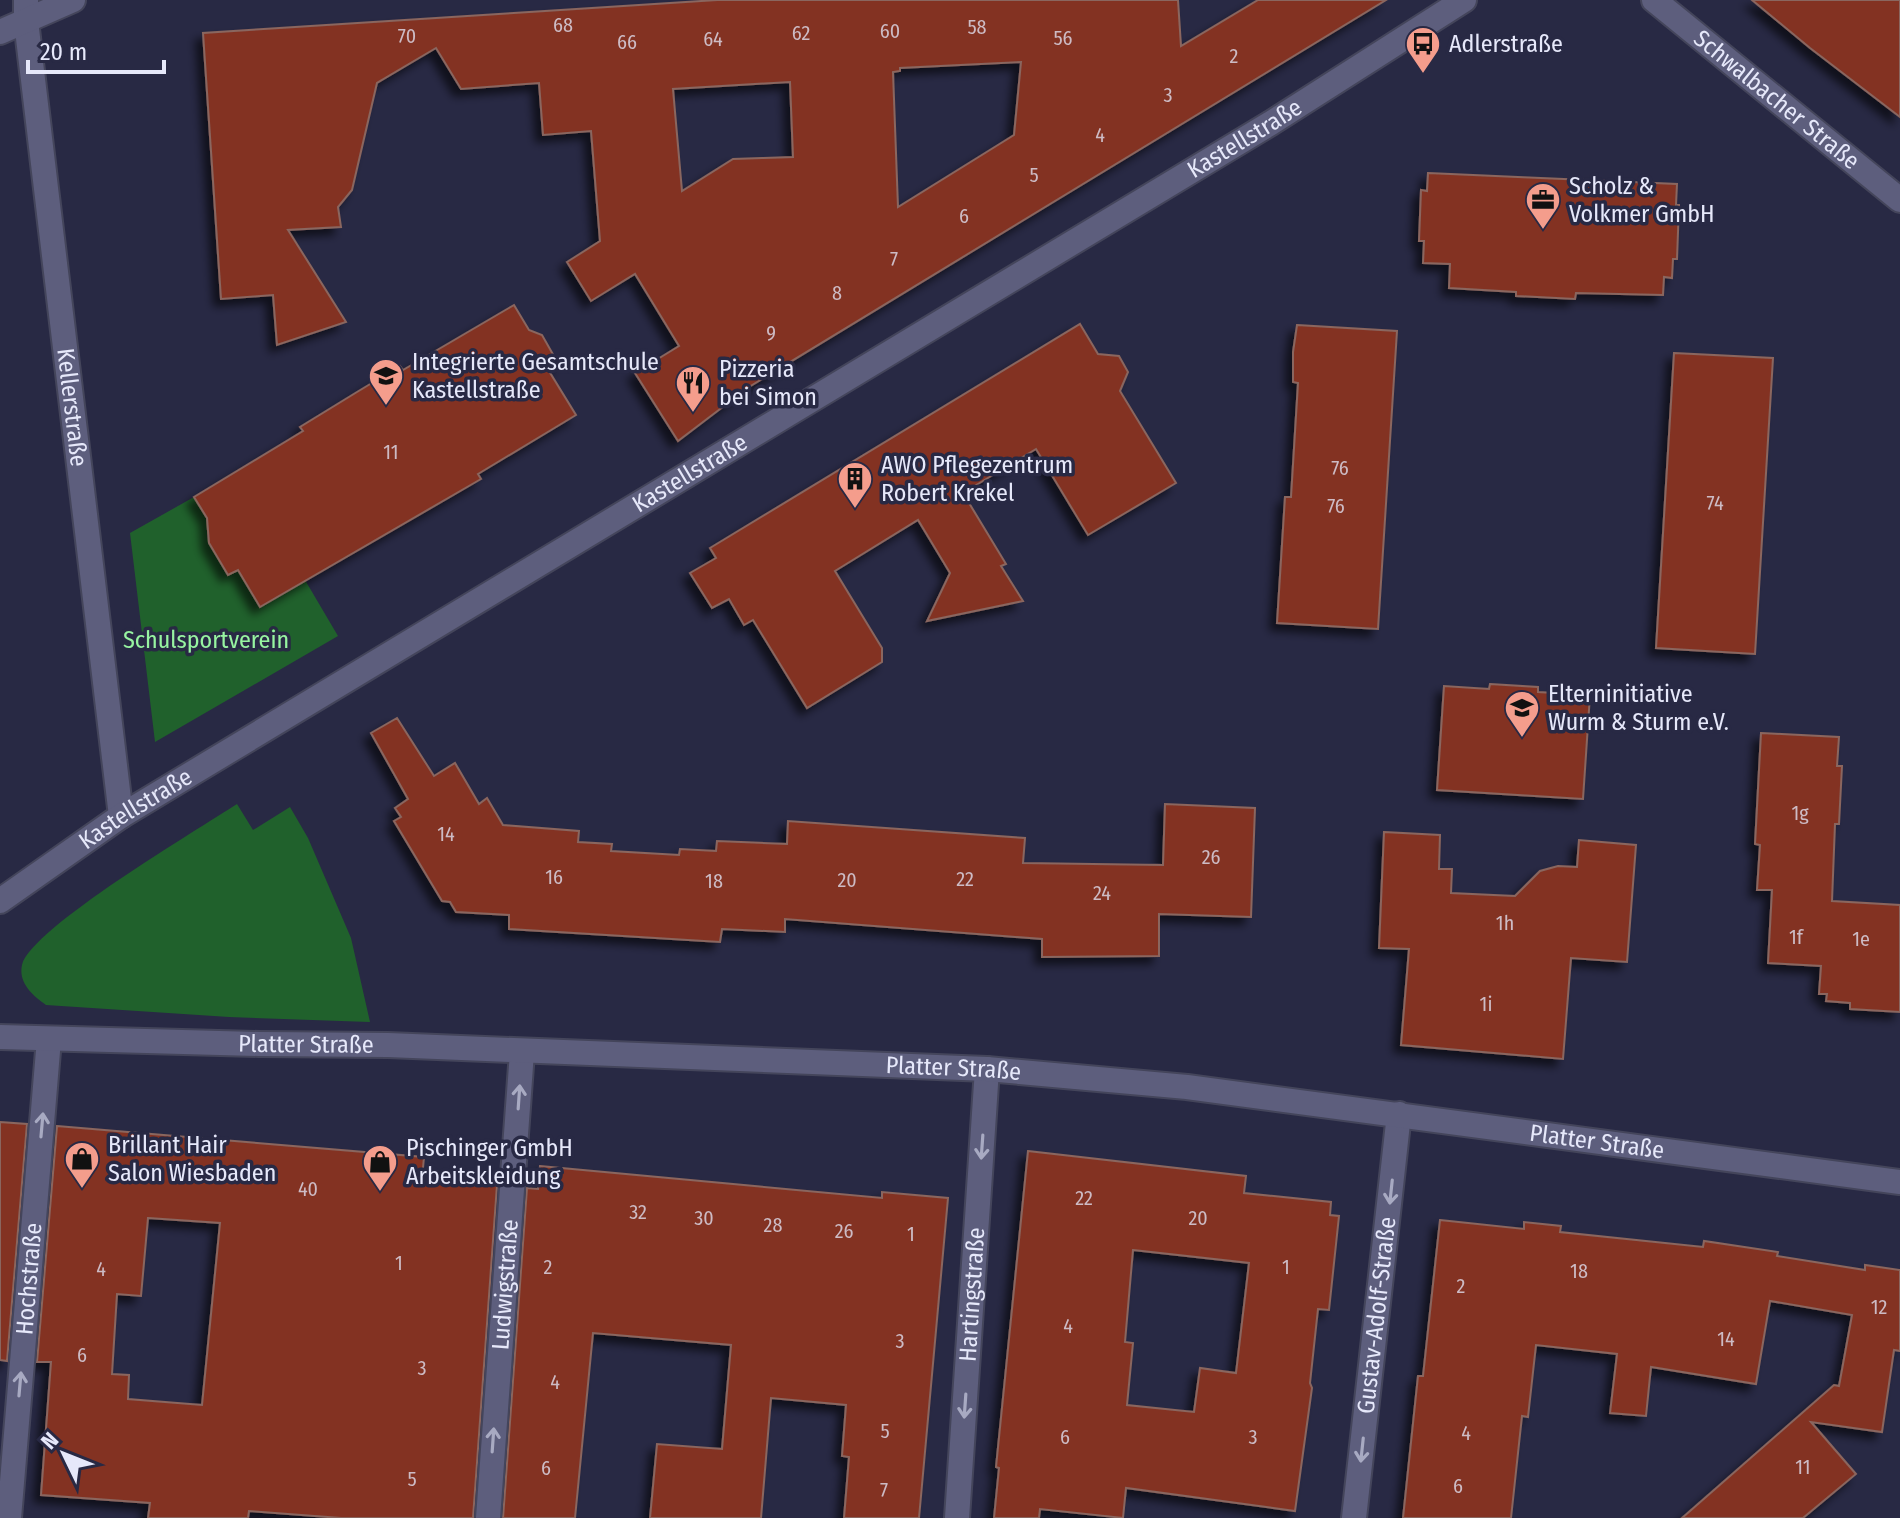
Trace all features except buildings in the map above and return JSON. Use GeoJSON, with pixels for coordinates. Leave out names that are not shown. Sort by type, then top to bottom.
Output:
{"type":"FeatureCollection","features":[{"type":"Feature","properties":{"kind":"street"},"geometry":{"type":"LineString","coordinates":[[0,32],[26,11],[73,0]]}},
{"type":"Feature","properties":{"kind":"street","name":"Kastellstraße"},"geometry":{"type":"LineString","coordinates":[[0,901],[121,816],[1271,123],[1464,0]]}},
{"type":"Feature","properties":{"kind":"street","name":"Schwalbacher Straße"},"geometry":{"type":"LineString","coordinates":[[1654,0],[1900,200]]}},
{"type":"Feature","properties":{"kind":"street","name":"Kellerstraße"},"geometry":{"type":"LineString","coordinates":[[26,11],[121,816]]}},
{"type":"Feature","properties":{"kind":"street","name":"Platter Straße"},"geometry":{"type":"LineString","coordinates":[[0,1037],[388,1045],[987,1069],[1187,1087],[1900,1182]]}},
{"type":"Feature","properties":{"kind":"street","name":"Hochstraße"},"geometry":{"type":"LineString","coordinates":[[9,1518],[49,1039]]}},
{"type":"Feature","properties":{"kind":"street","name":"Ludwigstraße"},"geometry":{"type":"LineString","coordinates":[[488,1518],[522,1052]]}},
{"type":"Feature","properties":{"kind":"street","name":"Hartingstraße"},"geometry":{"type":"LineString","coordinates":[[957,1518],[987,1069]]}},
{"type":"Feature","properties":{"kind":"street","name":"Gustav-Adolf-Straße"},"geometry":{"type":"LineString","coordinates":[[1354,1518],[1399,1114]]}},
{"type":"Feature","properties":{"kind":"green space","name":"Schulsportverein"},"geometry":{"type":"Polygon","coordinates":[[[194,497],[214,529],[207,535],[209,543],[228,575],[238,570],[260,606],[305,580],[338,636],[155,742],[130,533],[194,497]]]}},
{"type":"Feature","properties":{"kind":"green space"},"geometry":{"type":"Polygon","coordinates":[[[237,804],[253,830],[290,807],[308,838],[351,938],[370,1022],[46,1005],[32,993],[24,983],[21,972],[32,948],[84,904],[237,804]]]}},
{"type":"Feature","properties":{"kind":"place","name":"Adlerstraße"},"geometry":{"type":"Point","coordinates":[1423,75]}},
{"type":"Feature","properties":{"kind":"place","name":"Scholz & Volkmer GmbH"},"geometry":{"type":"Point","coordinates":[1543,231]}},
{"type":"Feature","properties":{"kind":"place","name":"Integrierte Gesamtschule Kastellstraße"},"geometry":{"type":"Point","coordinates":[386,407]}},
{"type":"Feature","properties":{"kind":"place","name":"Pizzeria bei Simon"},"geometry":{"type":"Point","coordinates":[693,414]}},
{"type":"Feature","properties":{"kind":"place","name":"AWO Pflegezentrum Robert Krekel"},"geometry":{"type":"Point","coordinates":[855,510]}},
{"type":"Feature","properties":{"kind":"place","name":"Elterninitiative Wurm & Sturm e.V."},"geometry":{"type":"Point","coordinates":[1522,739]}},
{"type":"Feature","properties":{"kind":"place","name":"Brillant Hair Salon Wiesbaden"},"geometry":{"type":"Point","coordinates":[82,1190]}},
{"type":"Feature","properties":{"kind":"place","name":"Pischinger GmbH Arbeitskleidung"},"geometry":{"type":"Point","coordinates":[380,1193]}}]}
